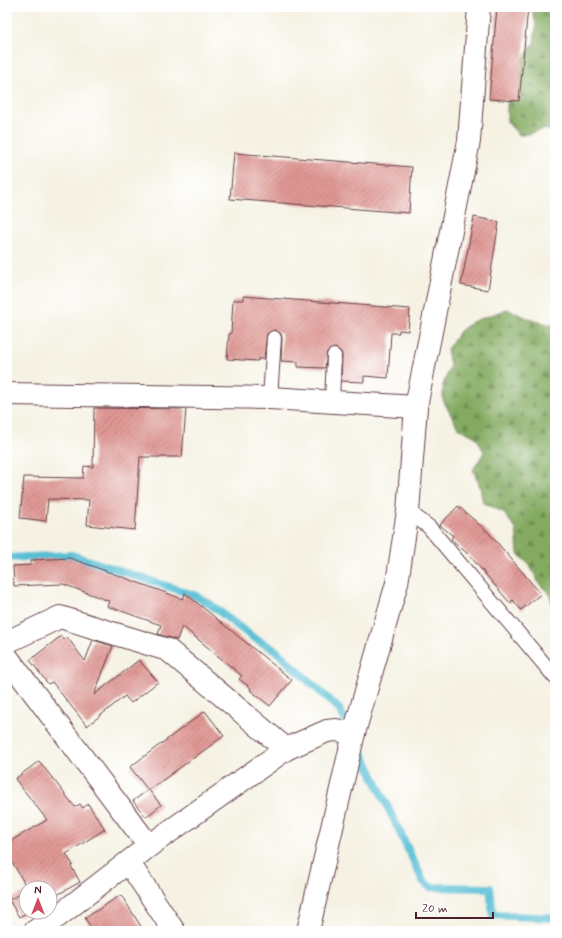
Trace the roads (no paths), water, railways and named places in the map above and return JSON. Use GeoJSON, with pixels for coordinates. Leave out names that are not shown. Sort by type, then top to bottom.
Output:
{"type":"FeatureCollection","features":[{"type":"Feature","properties":{"kind":"street"},"geometry":{"type":"LineString","coordinates":[[308,931],[354,733],[397,583],[408,511],[416,407],[469,141],[479,7]]}},
{"type":"Feature","properties":{"kind":"street"},"geometry":{"type":"LineString","coordinates":[[7,394],[270,398],[416,407]]}},
{"type":"Feature","properties":{"kind":"street"},"geometry":{"type":"LineString","coordinates":[[7,642],[60,617],[168,650],[286,749]]}},
{"type":"Feature","properties":{"kind":"street"},"geometry":{"type":"LineString","coordinates":[[7,657],[150,846]]}},
{"type":"Feature","properties":{"kind":"street"},"geometry":{"type":"LineString","coordinates":[[35,931],[150,846],[286,749],[326,731],[336,730],[354,733]]}},
{"type":"Feature","properties":{"kind":"street"},"geometry":{"type":"LineString","coordinates":[[129,863],[174,931]]}},
{"type":"Feature","properties":{"kind":"lane"},"geometry":{"type":"LineString","coordinates":[[270,398],[274,338]]}},
{"type":"Feature","properties":{"kind":"lane"},"geometry":{"type":"LineString","coordinates":[[332,401],[334,356]]}},
{"type":"Feature","properties":{"kind":"lane"},"geometry":{"type":"LineString","coordinates":[[408,511],[429,527],[555,677]]}},
{"type":"Feature","properties":{"kind":"waterway"},"geometry":{"type":"LineString","coordinates":[[7,558],[72,555],[194,595],[210,604],[252,637],[274,649],[339,709],[351,730]]}},
{"type":"Feature","properties":{"kind":"waterway"},"geometry":{"type":"LineString","coordinates":[[357,742],[423,881],[430,887],[490,888],[493,915],[555,918]]}}]}
